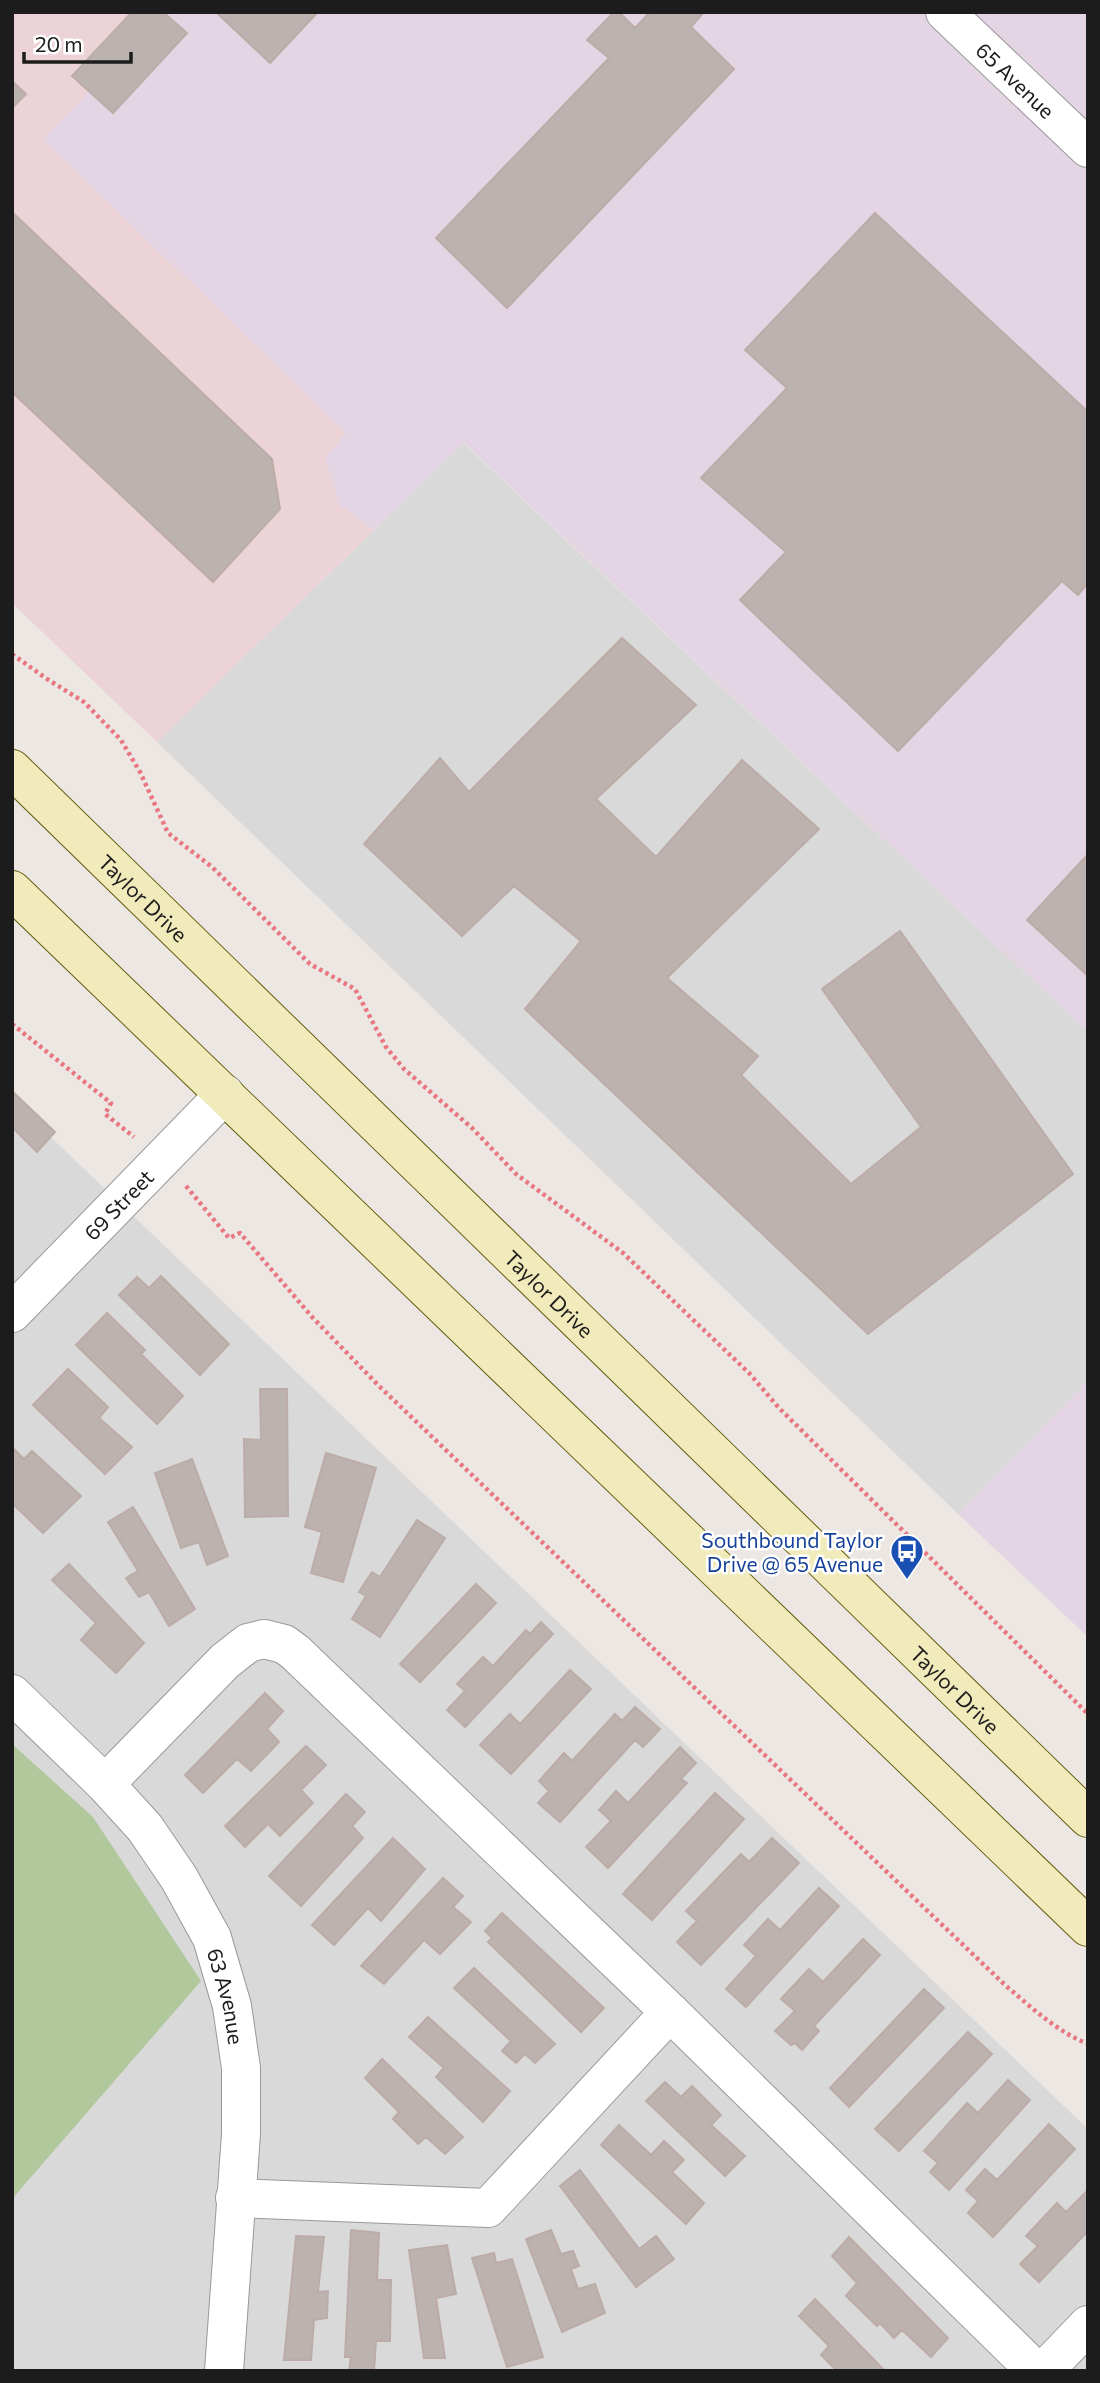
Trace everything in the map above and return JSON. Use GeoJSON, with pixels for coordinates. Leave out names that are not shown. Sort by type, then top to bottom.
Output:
{"type":"FeatureCollection","features":[{"type":"Feature","properties":{"kind":"main road","name":"Taylor Drive"},"geometry":{"type":"LineString","coordinates":[[12,769],[1088,1818]]}},
{"type":"Feature","properties":{"kind":"main road"},"geometry":{"type":"LineString","coordinates":[[12,890],[1088,1927]]}},
{"type":"Feature","properties":{"kind":"street","name":"65 Avenue"},"geometry":{"type":"LineString","coordinates":[[945,12],[1088,148]]}},
{"type":"Feature","properties":{"kind":"street","name":"69 Street"},"geometry":{"type":"LineString","coordinates":[[12,1313],[225,1094]]}},
{"type":"Feature","properties":{"kind":"street"},"geometry":{"type":"LineString","coordinates":[[105,1784],[225,1661],[248,1643],[264,1639],[284,1644],[670,2012],[1035,2371]]}},
{"type":"Feature","properties":{"kind":"street","name":"63 Avenue"},"geometry":{"type":"LineString","coordinates":[[12,1694],[105,1784],[145,1828],[179,1878],[212,1938],[232,2006],[241,2068],[241,2134],[224,2371]]}},
{"type":"Feature","properties":{"kind":"street"},"geometry":{"type":"LineString","coordinates":[[235,2198],[488,2208],[670,2012]]}},
{"type":"Feature","properties":{"kind":"street"},"geometry":{"type":"LineString","coordinates":[[1044,2371],[1088,2325]]}},
{"type":"Feature","properties":{"kind":"path"},"geometry":{"type":"LineString","coordinates":[[12,653],[85,702],[121,740],[140,772],[168,833],[212,867],[310,964],[355,989],[386,1047],[404,1069],[472,1128],[516,1174],[623,1253],[669,1296],[1088,1714]]}},
{"type":"Feature","properties":{"kind":"path"},"geometry":{"type":"LineString","coordinates":[[12,1024],[111,1103],[105,1114],[133,1136]]}},
{"type":"Feature","properties":{"kind":"path"},"geometry":{"type":"LineString","coordinates":[[187,1186],[229,1238],[240,1233],[313,1318],[379,1386],[995,1976],[1043,2018],[1088,2044]]}},
{"type":"Feature","properties":{"kind":"shaded area"},"geometry":{"type":"Polygon","coordinates":[[[12,12],[141,12],[154,25],[44,139],[347,433],[341,505],[374,530],[157,742],[12,603],[12,12]]]}},
{"type":"Feature","properties":{"kind":"shaded area"},"geometry":{"type":"Polygon","coordinates":[[[141,12],[1088,12],[1088,1032],[464,443],[374,530],[340,505],[325,457],[346,433],[43,139],[154,25],[141,12]]]}},
{"type":"Feature","properties":{"kind":"shaded area"},"geometry":{"type":"Polygon","coordinates":[[[463,443],[1088,1032],[1088,1380],[958,1514],[157,742],[463,443]]]}},
{"type":"Feature","properties":{"kind":"shaded area"},"geometry":{"type":"Polygon","coordinates":[[[12,1100],[1088,2129],[1088,2371],[12,2371],[12,1100]]]}},
{"type":"Feature","properties":{"kind":"shaded area"},"geometry":{"type":"Polygon","coordinates":[[[1088,1380],[1088,1637],[958,1514],[1088,1380]]]}},
{"type":"Feature","properties":{"kind":"green space"},"geometry":{"type":"Polygon","coordinates":[[[12,1744],[93,1817],[201,1981],[12,2199],[12,1744]]]}},
{"type":"Feature","properties":{"kind":"building"},"geometry":{"type":"Polygon","coordinates":[[[132,12],[163,12],[187,33],[113,113],[72,76],[132,12]]]}},
{"type":"Feature","properties":{"kind":"building"},"geometry":{"type":"Polygon","coordinates":[[[216,12],[318,12],[270,63],[216,12]]]}},
{"type":"Feature","properties":{"kind":"building"},"geometry":{"type":"Polygon","coordinates":[[[614,12],[619,12],[635,28],[650,12],[704,12],[691,27],[734,69],[507,308],[436,238],[609,58],[587,40],[614,12]]]}},
{"type":"Feature","properties":{"kind":"building"},"geometry":{"type":"Polygon","coordinates":[[[12,81],[26,94],[12,108],[12,81]]]}},
{"type":"Feature","properties":{"kind":"building"},"geometry":{"type":"Polygon","coordinates":[[[12,212],[272,459],[280,509],[213,582],[12,392],[12,212]]]}},
{"type":"Feature","properties":{"kind":"building"},"geometry":{"type":"Polygon","coordinates":[[[875,213],[1088,412],[1088,583],[1078,595],[1062,581],[898,751],[740,600],[786,552],[701,478],[787,388],[745,350],[875,213]]]}},
{"type":"Feature","properties":{"kind":"building"},"geometry":{"type":"Polygon","coordinates":[[[622,638],[696,705],[596,799],[656,857],[742,760],[819,829],[667,978],[758,1056],[741,1075],[851,1184],[921,1127],[822,989],[900,931],[1073,1174],[868,1334],[525,1009],[581,941],[514,886],[462,936],[364,844],[440,758],[469,792],[622,638]]]}},
{"type":"Feature","properties":{"kind":"building"},"geometry":{"type":"Polygon","coordinates":[[[1088,854],[1088,976],[1027,920],[1088,854]]]}},
{"type":"Feature","properties":{"kind":"building"},"geometry":{"type":"Polygon","coordinates":[[[12,1091],[55,1132],[37,1152],[12,1127],[12,1091]]]}},
{"type":"Feature","properties":{"kind":"building"},"geometry":{"type":"Polygon","coordinates":[[[161,1276],[229,1344],[200,1375],[119,1295],[137,1277],[149,1288],[161,1276]]]}},
{"type":"Feature","properties":{"kind":"building"},"geometry":{"type":"Polygon","coordinates":[[[107,1313],[145,1350],[141,1354],[183,1396],[157,1424],[76,1345],[107,1313]]]}},
{"type":"Feature","properties":{"kind":"building"},"geometry":{"type":"Polygon","coordinates":[[[68,1369],[108,1407],[99,1418],[132,1447],[105,1474],[33,1405],[68,1369]]]}},
{"type":"Feature","properties":{"kind":"building"},"geometry":{"type":"Polygon","coordinates":[[[260,1389],[287,1389],[288,1516],[245,1517],[244,1439],[261,1440],[260,1389]]]}},
{"type":"Feature","properties":{"kind":"building"},"geometry":{"type":"Polygon","coordinates":[[[12,1447],[24,1459],[32,1451],[81,1496],[43,1533],[12,1503],[12,1447]]]}},
{"type":"Feature","properties":{"kind":"building"},"geometry":{"type":"Polygon","coordinates":[[[326,1453],[376,1468],[343,1582],[311,1573],[322,1532],[305,1527],[326,1453]]]}},
{"type":"Feature","properties":{"kind":"building"},"geometry":{"type":"Polygon","coordinates":[[[192,1459],[228,1556],[207,1565],[199,1542],[181,1548],[155,1473],[192,1459]]]}},
{"type":"Feature","properties":{"kind":"building"},"geometry":{"type":"Polygon","coordinates":[[[133,1507],[195,1609],[169,1626],[149,1592],[139,1597],[126,1578],[138,1571],[108,1522],[133,1507]]]}},
{"type":"Feature","properties":{"kind":"building"},"geometry":{"type":"Polygon","coordinates":[[[417,1520],[445,1538],[380,1637],[352,1619],[366,1596],[359,1592],[372,1572],[380,1577],[417,1520]]]}},
{"type":"Feature","properties":{"kind":"building"},"geometry":{"type":"Polygon","coordinates":[[[69,1564],[144,1643],[116,1673],[81,1640],[96,1623],[52,1580],[69,1564]]]}},
{"type":"Feature","properties":{"kind":"building"},"geometry":{"type":"Polygon","coordinates":[[[476,1584],[496,1603],[420,1682],[400,1664],[476,1584]]]}},
{"type":"Feature","properties":{"kind":"building"},"geometry":{"type":"Polygon","coordinates":[[[541,1622],[553,1634],[465,1727],[447,1710],[465,1691],[457,1684],[483,1657],[493,1666],[526,1630],[530,1634],[541,1622]]]}},
{"type":"Feature","properties":{"kind":"building"},"geometry":{"type":"Polygon","coordinates":[[[570,1670],[591,1689],[511,1774],[480,1745],[510,1714],[520,1724],[570,1670]]]}},
{"type":"Feature","properties":{"kind":"building"},"geometry":{"type":"Polygon","coordinates":[[[265,1693],[283,1711],[267,1729],[279,1742],[251,1771],[237,1759],[203,1793],[185,1775],[265,1693]]]}},
{"type":"Feature","properties":{"kind":"building"},"geometry":{"type":"Polygon","coordinates":[[[635,1707],[660,1729],[643,1747],[635,1740],[560,1822],[538,1803],[549,1791],[539,1781],[564,1753],[572,1761],[615,1714],[622,1721],[635,1707]]]}},
{"type":"Feature","properties":{"kind":"building"},"geometry":{"type":"Polygon","coordinates":[[[306,1746],[326,1765],[301,1790],[313,1803],[280,1836],[268,1824],[245,1847],[225,1826],[306,1746]]]}},
{"type":"Feature","properties":{"kind":"building"},"geometry":{"type":"Polygon","coordinates":[[[680,1747],[696,1763],[681,1779],[687,1783],[608,1868],[586,1847],[611,1821],[599,1810],[616,1791],[628,1803],[680,1747]]]}},
{"type":"Feature","properties":{"kind":"building"},"geometry":{"type":"Polygon","coordinates":[[[715,1793],[744,1819],[652,1920],[623,1894],[715,1793]]]}},
{"type":"Feature","properties":{"kind":"building"},"geometry":{"type":"Polygon","coordinates":[[[346,1794],[365,1812],[352,1826],[363,1838],[301,1906],[269,1876],[346,1794]]]}},
{"type":"Feature","properties":{"kind":"building"},"geometry":{"type":"Polygon","coordinates":[[[393,1838],[425,1869],[381,1921],[368,1908],[334,1945],[312,1925],[393,1838]]]}},
{"type":"Feature","properties":{"kind":"building"},"geometry":{"type":"Polygon","coordinates":[[[772,1838],[799,1863],[701,1965],[677,1942],[697,1921],[686,1911],[741,1854],[749,1862],[772,1838]]]}},
{"type":"Feature","properties":{"kind":"building"},"geometry":{"type":"Polygon","coordinates":[[[443,1878],[463,1896],[453,1907],[471,1922],[440,1954],[424,1940],[384,1984],[361,1966],[443,1878]]]}},
{"type":"Feature","properties":{"kind":"building"},"geometry":{"type":"Polygon","coordinates":[[[819,1888],[839,1906],[746,2007],[726,1989],[756,1956],[744,1945],[768,1919],[780,1930],[819,1888]]]}},
{"type":"Feature","properties":{"kind":"building"},"geometry":{"type":"Polygon","coordinates":[[[502,1913],[604,2008],[581,2032],[488,1942],[492,1938],[485,1931],[502,1913]]]}},
{"type":"Feature","properties":{"kind":"building"},"geometry":{"type":"Polygon","coordinates":[[[863,1939],[880,1955],[814,2026],[819,2031],[802,2050],[795,2043],[791,2045],[775,2031],[795,2011],[781,1999],[809,1969],[823,1982],[863,1939]]]}},
{"type":"Feature","properties":{"kind":"building"},"geometry":{"type":"Polygon","coordinates":[[[474,1968],[555,2044],[535,2063],[525,2054],[516,2063],[502,2051],[511,2041],[454,1988],[474,1968]]]}},
{"type":"Feature","properties":{"kind":"building"},"geometry":{"type":"Polygon","coordinates":[[[924,1989],[944,2008],[849,2107],[830,2088],[924,1989]]]}},
{"type":"Feature","properties":{"kind":"building"},"geometry":{"type":"Polygon","coordinates":[[[428,2017],[510,2091],[483,2122],[436,2077],[444,2068],[409,2037],[428,2017]]]}},
{"type":"Feature","properties":{"kind":"building"},"geometry":{"type":"Polygon","coordinates":[[[968,2032],[992,2054],[899,2151],[875,2129],[968,2032]]]}},
{"type":"Feature","properties":{"kind":"building"},"geometry":{"type":"Polygon","coordinates":[[[382,2059],[463,2137],[445,2154],[426,2137],[418,2144],[393,2119],[399,2112],[365,2078],[382,2059]]]}},
{"type":"Feature","properties":{"kind":"building"},"geometry":{"type":"Polygon","coordinates":[[[1008,2080],[1030,2100],[949,2190],[930,2172],[938,2163],[924,2151],[967,2103],[978,2113],[1008,2080]]]}},
{"type":"Feature","properties":{"kind":"building"},"geometry":{"type":"Polygon","coordinates":[[[665,2082],[681,2097],[692,2086],[721,2115],[711,2125],[745,2156],[725,2176],[646,2101],[665,2082]]]}},
{"type":"Feature","properties":{"kind":"building"},"geometry":{"type":"Polygon","coordinates":[[[1049,2124],[1075,2149],[993,2237],[968,2213],[978,2201],[966,2190],[985,2169],[997,2180],[1049,2124]]]}},
{"type":"Feature","properties":{"kind":"building"},"geometry":{"type":"Polygon","coordinates":[[[619,2125],[651,2155],[664,2141],[684,2160],[672,2172],[704,2203],[686,2224],[601,2145],[619,2125]]]}},
{"type":"Feature","properties":{"kind":"building"},"geometry":{"type":"Polygon","coordinates":[[[580,2170],[639,2249],[656,2236],[674,2259],[636,2287],[560,2186],[580,2170]]]}},
{"type":"Feature","properties":{"kind":"building"},"geometry":{"type":"Polygon","coordinates":[[[1088,2190],[1088,2231],[1039,2282],[1020,2264],[1038,2246],[1026,2236],[1057,2203],[1066,2212],[1088,2190]]]}},
{"type":"Feature","properties":{"kind":"building"},"geometry":{"type":"Polygon","coordinates":[[[351,2230],[379,2233],[377,2280],[391,2280],[390,2341],[376,2341],[374,2371],[349,2371],[351,2357],[345,2357],[351,2230]]]}},
{"type":"Feature","properties":{"kind":"building"},"geometry":{"type":"Polygon","coordinates":[[[551,2230],[561,2254],[573,2251],[579,2266],[571,2269],[578,2289],[595,2284],[605,2313],[562,2332],[526,2239],[551,2230]]]}},
{"type":"Feature","properties":{"kind":"building"},"geometry":{"type":"Polygon","coordinates":[[[296,2236],[324,2237],[318,2292],[328,2291],[327,2318],[314,2320],[311,2360],[284,2360],[296,2236]]]}},
{"type":"Feature","properties":{"kind":"building"},"geometry":{"type":"Polygon","coordinates":[[[849,2237],[948,2338],[931,2357],[902,2330],[894,2338],[880,2323],[877,2326],[846,2296],[857,2283],[832,2256],[849,2237]]]}},
{"type":"Feature","properties":{"kind":"building"},"geometry":{"type":"Polygon","coordinates":[[[447,2245],[456,2294],[436,2298],[445,2358],[424,2358],[409,2250],[447,2245]]]}},
{"type":"Feature","properties":{"kind":"building"},"geometry":{"type":"Polygon","coordinates":[[[494,2253],[496,2263],[512,2259],[543,2357],[507,2367],[472,2258],[494,2253]]]}},
{"type":"Feature","properties":{"kind":"building"},"geometry":{"type":"Polygon","coordinates":[[[815,2299],[885,2371],[837,2371],[821,2355],[829,2346],[799,2316],[815,2299]]]}},
{"type":"Feature","properties":{"kind":"place","name":"Southbound Taylor Drive @ 65 Avenue"},"geometry":{"type":"Point","coordinates":[907,1581]}}]}
